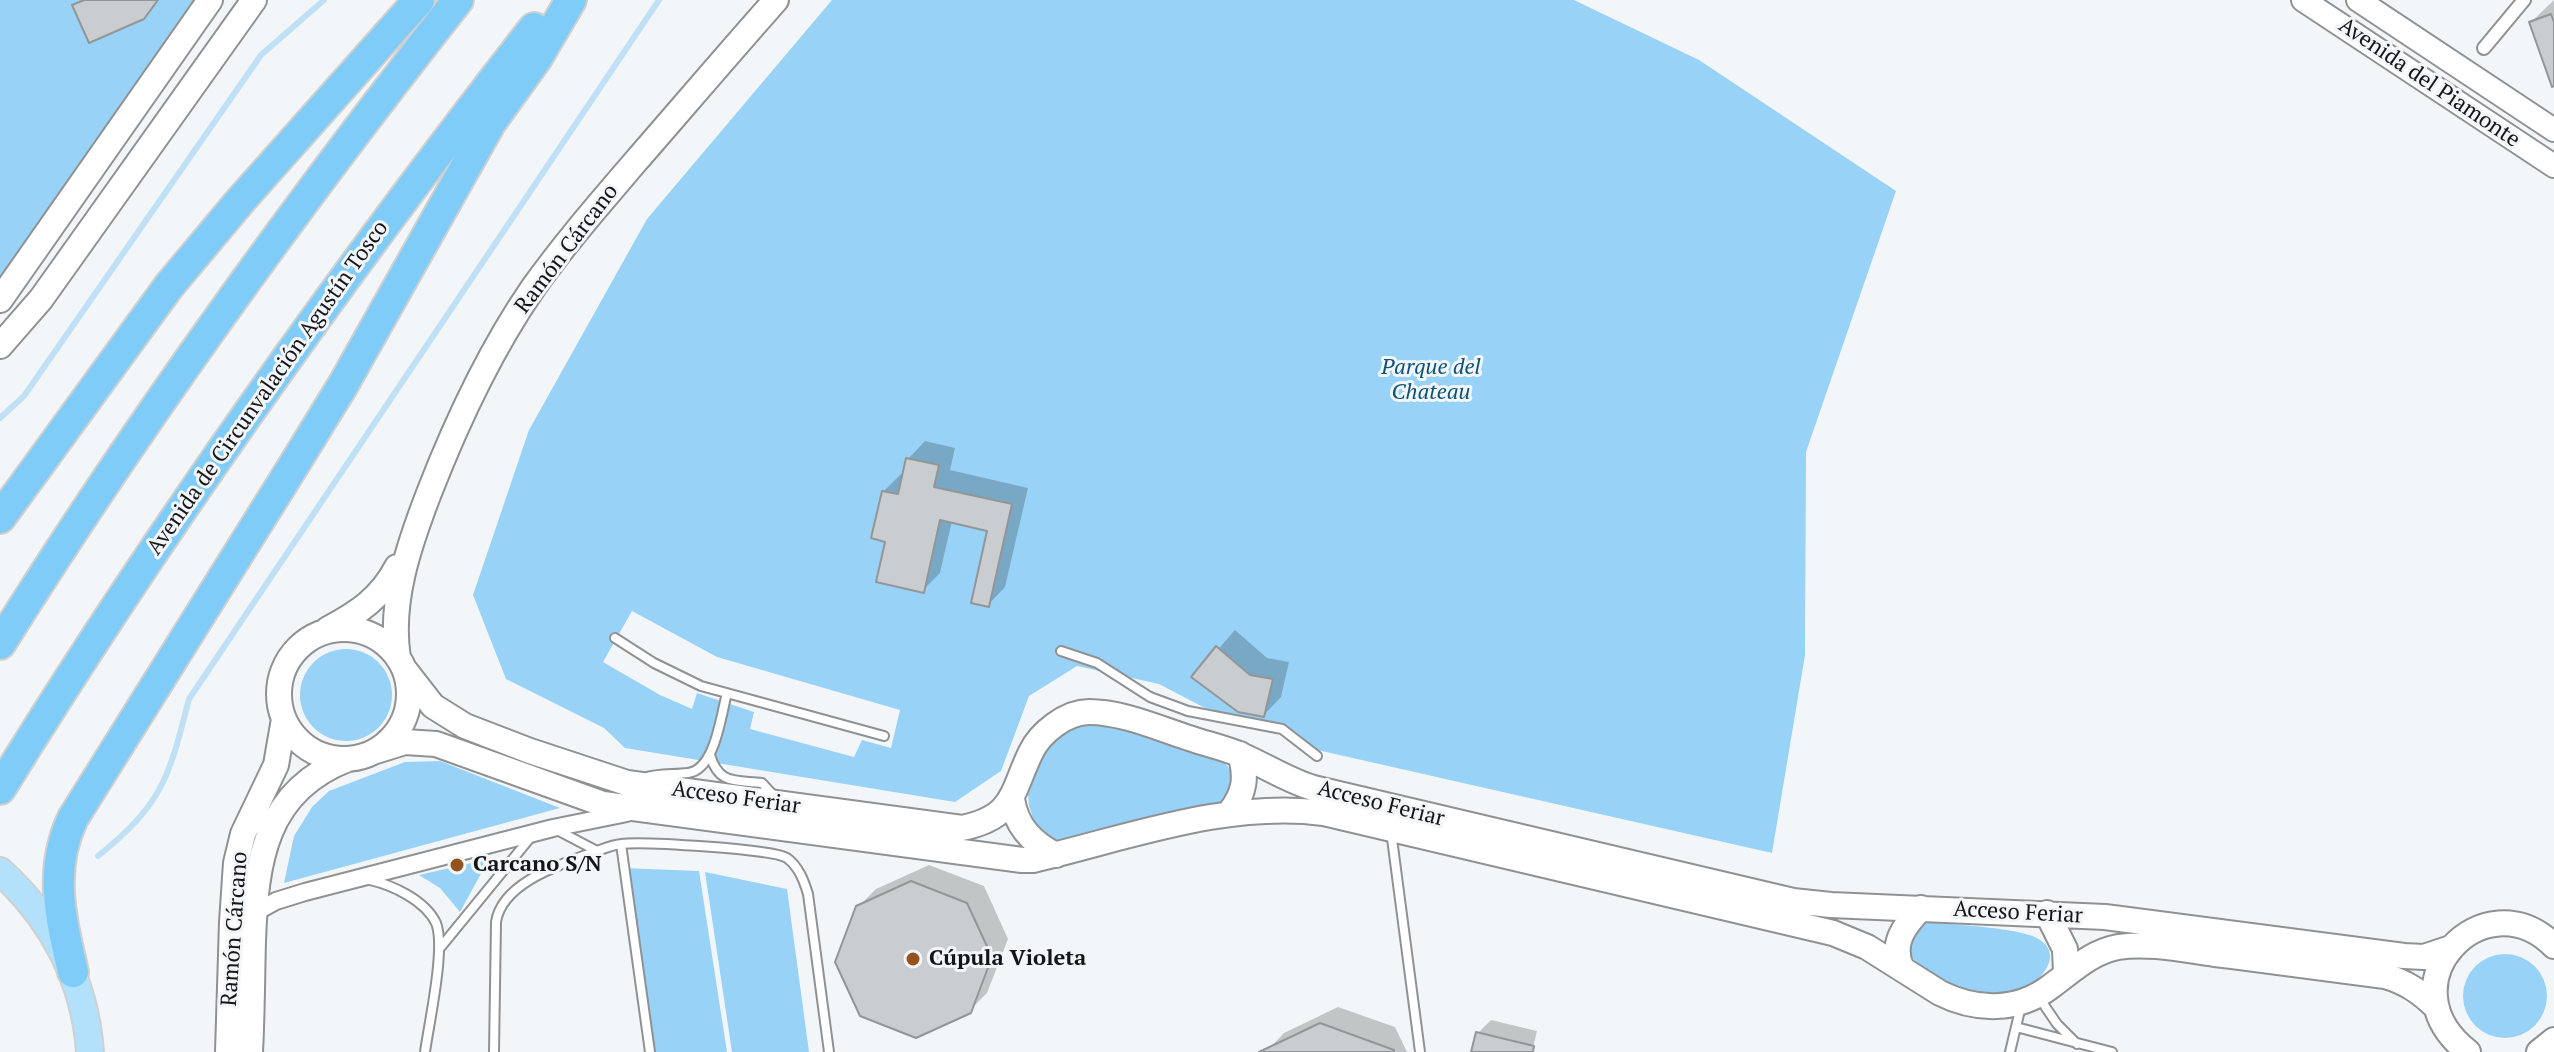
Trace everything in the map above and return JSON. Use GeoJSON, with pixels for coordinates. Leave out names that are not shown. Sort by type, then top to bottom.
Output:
{"type":"FeatureCollection","features":[{"type":"Feature","properties":{"kind":"highway"},"geometry":{"type":"LineString","coordinates":[[0,518],[169,286],[251,188],[419,0]]}},
{"type":"Feature","properties":{"kind":"highway"},"geometry":{"type":"LineString","coordinates":[[0,644],[89,508],[267,251],[372,109],[458,0]]}},
{"type":"Feature","properties":{"kind":"highway","name":"Avenida de Circunvalación Agustín Tosco"},"geometry":{"type":"LineString","coordinates":[[0,789],[144,564],[329,297],[433,157],[557,0]]}},
{"type":"Feature","properties":{"kind":"highway"},"geometry":{"type":"LineString","coordinates":[[73,972],[57,887],[61,848],[73,818],[307,445],[491,122],[537,58],[571,0]]}},
{"type":"Feature","properties":{"kind":"main road"},"geometry":{"type":"LineString","coordinates":[[0,300],[210,0]]}},
{"type":"Feature","properties":{"kind":"main road"},"geometry":{"type":"LineString","coordinates":[[0,346],[51,286],[254,0]]}},
{"type":"Feature","properties":{"kind":"main road","name":"Ramón Cárcano"},"geometry":{"type":"LineString","coordinates":[[402,664],[395,639],[396,607],[415,533],[474,387],[532,289],[576,230],[776,0]]}},
{"type":"Feature","properties":{"kind":"main road","name":"Ramón Cárcano"},"geometry":{"type":"LineString","coordinates":[[320,633],[360,611],[382,593],[415,533]]}},
{"type":"Feature","properties":{"kind":"main road"},"geometry":{"type":"LineString","coordinates":[[335,630],[364,632],[377,638],[402,664],[409,685],[406,716],[399,730],[376,751],[348,759],[317,753],[303,744],[284,719],[279,694],[284,669],[299,647],[320,633],[335,630]]}},
{"type":"Feature","properties":{"kind":"main road","name":"Acceso Feriar"},"geometry":{"type":"LineString","coordinates":[[402,664],[433,706],[465,726],[530,751],[627,783],[783,805],[962,828],[991,819],[1012,799],[1033,747],[1057,723],[1078,713],[1107,714],[1240,754],[1279,775],[1313,788],[1806,903],[2105,917],[2404,956],[2424,957],[2451,948]]}},
{"type":"Feature","properties":{"kind":"main road","name":"Ramón Cárcano"},"geometry":{"type":"LineString","coordinates":[[228,1052],[236,863],[249,821],[265,794],[276,765],[284,719]]}},
{"type":"Feature","properties":{"kind":"main road","name":"Acceso Feriar"},"geometry":{"type":"LineString","coordinates":[[376,751],[405,742],[436,744],[603,804],[1022,860],[1056,855],[1230,812],[1296,809],[1833,933],[1867,947],[1940,993],[1966,1003],[1994,1007],[2030,998],[2106,950],[2121,946],[2170,948],[2385,976],[2410,986],[2435,1006]]}},
{"type":"Feature","properties":{"kind":"main road"},"geometry":{"type":"LineString","coordinates":[[1230,812],[1242,793],[1245,781],[1240,754]]}},
{"type":"Feature","properties":{"kind":"main road","name":"Ramón Cárcano"},"geometry":{"type":"LineString","coordinates":[[250,1052],[254,913],[260,861],[275,820],[295,794],[315,774],[348,759]]}},
{"type":"Feature","properties":{"kind":"main road"},"geometry":{"type":"LineString","coordinates":[[1012,799],[1021,827],[1033,841],[1056,855]]}},
{"type":"Feature","properties":{"kind":"main road"},"geometry":{"type":"LineString","coordinates":[[0,871],[34,906],[73,972],[82,999],[90,1052]]}},
{"type":"Feature","properties":{"kind":"main road"},"geometry":{"type":"LineString","coordinates":[[1902,969],[1897,953],[1898,940],[1921,908]]}},
{"type":"Feature","properties":{"kind":"main road"},"geometry":{"type":"LineString","coordinates":[[2047,913],[2065,949],[2066,973]]}},
{"type":"Feature","properties":{"kind":"main road"},"geometry":{"type":"LineString","coordinates":[[2468,1052],[2448,1033],[2435,1006],[2434,986],[2440,966],[2451,948],[2465,935],[2482,927],[2554,922]]}},
{"type":"Feature","properties":{"kind":"main road"},"geometry":{"type":"LineString","coordinates":[[2501,924],[2523,927],[2544,936],[2554,946]]}},
{"type":"Feature","properties":{"kind":"main road"},"geometry":{"type":"LineString","coordinates":[[2539,1052],[2554,1040]]}},
{"type":"Feature","properties":{"kind":"street","name":"Avenida del Piamonte"},"geometry":{"type":"LineString","coordinates":[[2303,0],[2554,166]]}},
{"type":"Feature","properties":{"kind":"street","name":"Avenida del Piamonte"},"geometry":{"type":"LineString","coordinates":[[2358,0],[2554,130]]}},
{"type":"Feature","properties":{"kind":"street"},"geometry":{"type":"LineString","coordinates":[[2484,48],[2524,0]]}},
{"type":"Feature","properties":{"kind":"street"},"geometry":{"type":"LineString","coordinates":[[254,913],[276,901],[360,878],[553,828],[648,810]]}},
{"type":"Feature","properties":{"kind":"lane"},"geometry":{"type":"LineString","coordinates":[[615,638],[701,686],[884,736]]}},
{"type":"Feature","properties":{"kind":"lane"},"geometry":{"type":"LineString","coordinates":[[1061,651],[1097,663],[1150,697],[1188,711],[1282,729],[1317,756]]}},
{"type":"Feature","properties":{"kind":"lane"},"geometry":{"type":"LineString","coordinates":[[627,783],[659,773],[698,770],[710,755],[727,693]]}},
{"type":"Feature","properties":{"kind":"lane"},"geometry":{"type":"LineString","coordinates":[[710,755],[715,772],[726,779],[762,783],[783,805]]}},
{"type":"Feature","properties":{"kind":"lane"},"geometry":{"type":"LineString","coordinates":[[553,828],[597,851]]}},
{"type":"Feature","properties":{"kind":"lane"},"geometry":{"type":"LineString","coordinates":[[1390,830],[1420,1052]]}},
{"type":"Feature","properties":{"kind":"lane"},"geometry":{"type":"LineString","coordinates":[[439,949],[533,834]]}},
{"type":"Feature","properties":{"kind":"lane"},"geometry":{"type":"LineString","coordinates":[[621,844],[650,1052]]}},
{"type":"Feature","properties":{"kind":"lane"},"geometry":{"type":"LineString","coordinates":[[494,1052],[497,914],[506,899],[545,870],[621,844],[761,850],[786,857],[800,872],[808,894],[829,1052]]}},
{"type":"Feature","properties":{"kind":"lane"},"geometry":{"type":"LineString","coordinates":[[360,878],[387,886],[418,903],[435,922],[439,949],[425,1052]]}},
{"type":"Feature","properties":{"kind":"lane"},"geometry":{"type":"LineString","coordinates":[[2010,1052],[2016,1027],[2030,998],[2077,1045]]}},
{"type":"Feature","properties":{"kind":"lane"},"geometry":{"type":"LineString","coordinates":[[2016,1027],[2112,1052]]}},
{"type":"Feature","properties":{"kind":"green space"},"geometry":{"type":"Polygon","coordinates":[[[0,0],[203,0],[0,287],[0,0]]]}},
{"type":"Feature","properties":{"kind":"green space","name":"Parque del Chateau"},"geometry":{"type":"Polygon","coordinates":[[[832,0],[1574,0],[1699,60],[1896,191],[1806,452],[1805,655],[1772,853],[1313,749],[1259,721],[1205,708],[1159,684],[1077,666],[1029,696],[1001,771],[955,802],[625,748],[604,728],[506,679],[473,595],[529,430],[647,219],[832,0]],[[632,611],[603,662],[660,695],[692,709],[697,693],[754,712],[750,729],[854,757],[862,740],[891,748],[900,710],[717,657],[632,611]]]}},
{"type":"Feature","properties":{"kind":"green space"},"geometry":{"type":"Polygon","coordinates":[[[346,649],[364,652],[379,662],[389,677],[392,695],[389,713],[379,728],[364,738],[346,741],[328,738],[313,728],[303,713],[300,695],[303,677],[313,662],[328,652],[346,649]]]}},
{"type":"Feature","properties":{"kind":"green space"},"geometry":{"type":"Polygon","coordinates":[[[1087,721],[1215,755],[1231,771],[1232,788],[1223,802],[1090,838],[1059,841],[1044,834],[1034,821],[1027,782],[1048,740],[1087,721]]]}},
{"type":"Feature","properties":{"kind":"green space"},"geometry":{"type":"Polygon","coordinates":[[[440,761],[560,808],[284,883],[294,836],[312,807],[329,791],[405,762],[440,761]]]}},
{"type":"Feature","properties":{"kind":"green space"},"geometry":{"type":"Polygon","coordinates":[[[489,859],[460,912],[440,888],[419,875],[489,859]]]}},
{"type":"Feature","properties":{"kind":"green space"},"geometry":{"type":"Polygon","coordinates":[[[622,868],[699,871],[727,1052],[650,1052],[622,868]]]}},
{"type":"Feature","properties":{"kind":"green space"},"geometry":{"type":"Polygon","coordinates":[[[705,872],[787,889],[809,1052],[732,1052],[705,872]]]}},
{"type":"Feature","properties":{"kind":"green space"},"geometry":{"type":"Polygon","coordinates":[[[1926,922],[2003,929],[2031,936],[2047,946],[2050,961],[2036,981],[2018,992],[2001,996],[1970,993],[1933,977],[1914,960],[1910,951],[1911,940],[1926,922]]]}},
{"type":"Feature","properties":{"kind":"green space"},"geometry":{"type":"Polygon","coordinates":[[[2497,954],[2513,954],[2529,961],[2540,972],[2547,996],[2544,1012],[2535,1026],[2513,1038],[2497,1038],[2481,1031],[2470,1020],[2463,1004],[2463,988],[2470,972],[2481,961],[2497,954]]]}},
{"type":"Feature","properties":{"kind":"building"},"geometry":{"type":"Polygon","coordinates":[[[84,0],[158,0],[144,19],[89,43],[72,5],[84,0]]]}},
{"type":"Feature","properties":{"kind":"building"},"geometry":{"type":"Polygon","coordinates":[[[2551,14],[2554,22],[2552,87],[2529,22],[2551,14]]]}},
{"type":"Feature","properties":{"kind":"building"},"geometry":{"type":"Polygon","coordinates":[[[906,458],[939,465],[934,487],[1012,504],[989,607],[971,603],[987,531],[940,520],[924,593],[876,582],[885,542],[871,538],[882,491],[898,494],[906,458]]]}},
{"type":"Feature","properties":{"kind":"building"},"geometry":{"type":"Polygon","coordinates":[[[1216,646],[1250,675],[1273,679],[1264,717],[1238,712],[1191,677],[1216,646]]]}},
{"type":"Feature","properties":{"kind":"building","name":"Cúpula Violeta"},"geometry":{"type":"Polygon","coordinates":[[[911,881],[967,903],[992,957],[971,1013],[916,1038],[860,1016],[835,962],[856,906],[911,881]]]}},
{"type":"Feature","properties":{"kind":"building"},"geometry":{"type":"Polygon","coordinates":[[[1320,1023],[1394,1050],[1394,1052],[1259,1052],[1320,1023]]]}},
{"type":"Feature","properties":{"kind":"building"},"geometry":{"type":"Polygon","coordinates":[[[1476,1032],[1534,1046],[1533,1052],[1471,1052],[1476,1032]]]}},
{"type":"Feature","properties":{"kind":"waterway"},"geometry":{"type":"LineString","coordinates":[[0,418],[24,396],[261,55],[324,0]]}},
{"type":"Feature","properties":{"kind":"waterway"},"geometry":{"type":"LineString","coordinates":[[98,856],[120,838],[150,804],[169,769],[189,699],[659,0]]}},
{"type":"Feature","properties":{"kind":"place","name":"Carcano S/N"},"geometry":{"type":"Point","coordinates":[457,865]}},
{"type":"Feature","properties":{"kind":"place","name":"Cúpula Violeta"},"geometry":{"type":"Point","coordinates":[913,959]}}]}
